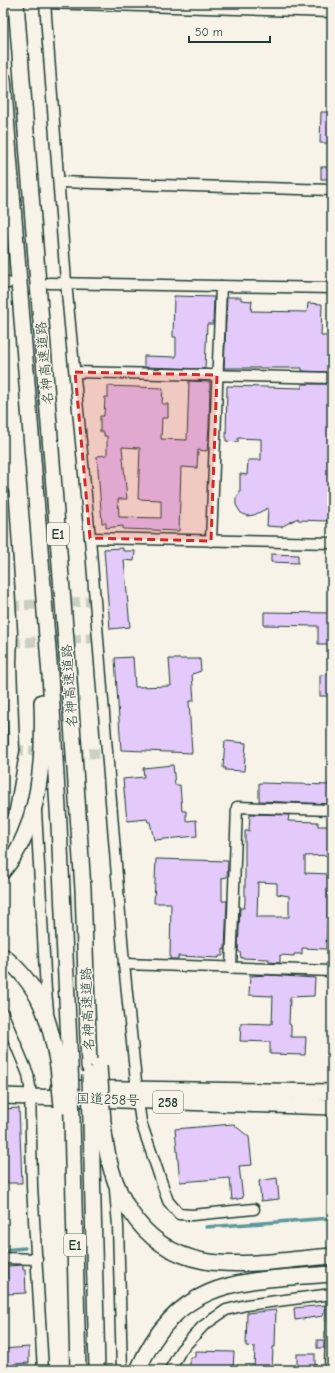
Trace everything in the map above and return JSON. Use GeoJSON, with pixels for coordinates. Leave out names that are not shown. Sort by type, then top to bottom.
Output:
{"type":"FeatureCollection","features":[{"type":"Feature","properties":{"kind":"highway","name":"名神高速道路"},"geometry":{"type":"LineString","coordinates":[[16,3],[69,679],[94,1066],[97,1122],[97,1370]]}},
{"type":"Feature","properties":{"kind":"highway","name":"名神高速道路"},"geometry":{"type":"LineString","coordinates":[[3,79],[58,802],[64,1066]]}},
{"type":"Feature","properties":{"kind":"highway"},"geometry":{"type":"LineString","coordinates":[[3,871],[17,850],[25,832],[37,789],[42,743],[41,677],[24,403],[25,354]]}},
{"type":"Feature","properties":{"kind":"highway"},"geometry":{"type":"LineString","coordinates":[[3,956],[24,975],[43,1005],[64,1066],[67,1119],[68,1212],[77,1302],[78,1370]]}},
{"type":"Feature","properties":{"kind":"highway","name":"国道258号"},"geometry":{"type":"LineString","coordinates":[[3,1086],[30,1092]]}},
{"type":"Feature","properties":{"kind":"highway","name":"国道258号"},"geometry":{"type":"LineString","coordinates":[[3,1096],[30,1092],[138,1095],[332,1107]]}},
{"type":"Feature","properties":{"kind":"highway","name":"国道258号"},"geometry":{"type":"LineString","coordinates":[[138,1095],[332,1092]]}},
{"type":"Feature","properties":{"kind":"highway"},"geometry":{"type":"LineString","coordinates":[[97,1122],[105,1143],[113,1178],[125,1204],[147,1232],[165,1245],[187,1256],[203,1261],[237,1264],[332,1256]]}},
{"type":"Feature","properties":{"kind":"highway"},"geometry":{"type":"LineString","coordinates":[[138,1370],[152,1342],[178,1311],[211,1291],[243,1282],[332,1274]]}},
{"type":"Feature","properties":{"kind":"street"},"geometry":{"type":"LineString","coordinates":[[254,1209],[192,1215],[179,1214],[168,1201],[141,1122],[124,964],[90,538],[66,282],[44,3],[332,12]]}},
{"type":"Feature","properties":{"kind":"street"},"geometry":{"type":"LineString","coordinates":[[58,182],[332,190]]}},
{"type":"Feature","properties":{"kind":"street"},"geometry":{"type":"LineString","coordinates":[[49,283],[66,282],[332,288]]}},
{"type":"Feature","properties":{"kind":"street"},"geometry":{"type":"LineString","coordinates":[[211,541],[221,286]]}},
{"type":"Feature","properties":{"kind":"street"},"geometry":{"type":"LineString","coordinates":[[75,372],[332,378]]}},
{"type":"Feature","properties":{"kind":"street"},"geometry":{"type":"LineString","coordinates":[[3,493],[6,602],[12,633],[9,750],[3,812]]}},
{"type":"Feature","properties":{"kind":"street"},"geometry":{"type":"LineString","coordinates":[[90,538],[332,543]]}},
{"type":"Feature","properties":{"kind":"street"},"geometry":{"type":"LineString","coordinates":[[37,789],[36,810],[46,991],[50,1025]]}},
{"type":"Feature","properties":{"kind":"street"},"geometry":{"type":"LineString","coordinates":[[231,968],[237,807],[332,810]]}},
{"type":"Feature","properties":{"kind":"street"},"geometry":{"type":"LineString","coordinates":[[124,964],[332,971]]}},
{"type":"Feature","properties":{"kind":"street"},"geometry":{"type":"LineString","coordinates":[[3,1014],[28,1074],[30,1092],[32,1186],[43,1370]]}},
{"type":"Feature","properties":{"kind":"street"},"geometry":{"type":"LineString","coordinates":[[113,1178],[118,1226],[122,1370]]}},
{"type":"Feature","properties":{"kind":"street"},"geometry":{"type":"LineString","coordinates":[[3,1258],[37,1259]]}},
{"type":"Feature","properties":{"kind":"street"},"geometry":{"type":"LineString","coordinates":[[170,1370],[181,1350],[203,1326],[226,1310],[246,1305],[332,1295],[330,1370]]}},
{"type":"Feature","properties":{"kind":"highlighted area"},"geometry":{"type":"Polygon","coordinates":[[[75,372],[217,375],[211,541],[90,538],[75,372]]]}},
{"type":"Feature","properties":{"kind":"building"},"geometry":{"type":"Polygon","coordinates":[[[321,112],[329,112],[329,120],[332,120],[332,143],[320,143],[321,112]]]}},
{"type":"Feature","properties":{"kind":"building"},"geometry":{"type":"Polygon","coordinates":[[[321,167],[332,167],[332,179],[321,179],[321,167]]]}},
{"type":"Feature","properties":{"kind":"building"},"geometry":{"type":"Polygon","coordinates":[[[174,296],[214,297],[213,324],[207,324],[205,369],[144,367],[144,356],[176,357],[176,337],[173,337],[174,296]]]}},
{"type":"Feature","properties":{"kind":"building"},"geometry":{"type":"Polygon","coordinates":[[[227,297],[241,297],[241,300],[252,301],[251,311],[307,312],[308,303],[322,304],[321,336],[332,336],[332,372],[302,371],[302,368],[224,368],[227,297]]]}},
{"type":"Feature","properties":{"kind":"building"},"geometry":{"type":"Polygon","coordinates":[[[189,381],[210,382],[207,451],[198,450],[197,468],[181,467],[179,531],[123,529],[123,526],[106,528],[106,523],[102,523],[97,456],[107,455],[107,436],[104,436],[104,432],[100,432],[100,416],[104,416],[105,397],[108,397],[108,386],[163,388],[162,404],[168,404],[168,418],[162,418],[161,439],[187,440],[189,381]],[[122,447],[127,499],[118,499],[119,517],[161,518],[161,500],[138,499],[140,448],[122,447]]]}},
{"type":"Feature","properties":{"kind":"building"},"geometry":{"type":"Polygon","coordinates":[[[302,384],[332,384],[332,516],[328,516],[328,521],[298,520],[298,518],[281,527],[267,526],[268,508],[254,515],[247,516],[241,513],[236,505],[236,498],[240,493],[240,474],[247,475],[248,460],[261,460],[261,439],[238,438],[238,442],[226,441],[227,386],[302,388],[302,384]]]}},
{"type":"Feature","properties":{"kind":"building"},"geometry":{"type":"Polygon","coordinates":[[[123,548],[123,551],[135,551],[134,561],[124,560],[130,627],[110,629],[104,549],[123,548]]]}},
{"type":"Feature","properties":{"kind":"building"},"geometry":{"type":"Polygon","coordinates":[[[271,554],[298,555],[298,563],[271,562],[271,554]]]}},
{"type":"Feature","properties":{"kind":"building"},"geometry":{"type":"Polygon","coordinates":[[[264,612],[332,613],[332,644],[318,644],[318,626],[264,625],[264,612]]]}},
{"type":"Feature","properties":{"kind":"building"},"geometry":{"type":"Polygon","coordinates":[[[133,657],[135,687],[171,686],[169,659],[200,659],[201,671],[192,674],[194,701],[189,701],[192,753],[121,750],[115,658],[133,657]]]}},
{"type":"Feature","properties":{"kind":"building"},"geometry":{"type":"Polygon","coordinates":[[[332,674],[330,696],[320,696],[320,675],[332,674]]]}},
{"type":"Feature","properties":{"kind":"building"},"geometry":{"type":"Polygon","coordinates":[[[225,741],[246,743],[244,771],[225,770],[226,768],[223,768],[225,741]]]}},
{"type":"Feature","properties":{"kind":"building"},"geometry":{"type":"Polygon","coordinates":[[[173,765],[175,785],[180,785],[182,811],[186,811],[186,821],[196,820],[197,836],[154,840],[150,822],[148,822],[147,819],[127,821],[123,779],[144,777],[143,768],[173,765]]]}},
{"type":"Feature","properties":{"kind":"building"},"geometry":{"type":"Polygon","coordinates":[[[259,783],[332,785],[332,804],[259,801],[259,783]]]}},
{"type":"Feature","properties":{"kind":"building"},"geometry":{"type":"Polygon","coordinates":[[[250,814],[289,815],[288,821],[318,822],[318,826],[332,826],[332,855],[305,856],[305,873],[329,874],[326,949],[302,948],[302,954],[294,954],[294,956],[280,955],[280,963],[269,962],[269,959],[241,958],[240,952],[238,951],[240,908],[244,908],[245,903],[245,831],[249,831],[250,814]],[[258,882],[257,917],[289,917],[289,896],[277,894],[277,883],[258,882]]]}},
{"type":"Feature","properties":{"kind":"building"},"geometry":{"type":"Polygon","coordinates":[[[156,859],[228,861],[227,877],[222,878],[222,901],[227,901],[225,950],[223,949],[223,956],[219,956],[219,958],[178,956],[178,959],[170,959],[171,903],[154,903],[156,859]]]}},
{"type":"Feature","properties":{"kind":"building"},"geometry":{"type":"Polygon","coordinates":[[[268,975],[315,978],[314,996],[290,997],[289,1024],[291,1025],[291,1037],[306,1037],[305,1055],[270,1054],[270,1042],[240,1041],[241,1023],[272,1024],[273,996],[249,995],[250,976],[268,975]]]}},
{"type":"Feature","properties":{"kind":"building"},"geometry":{"type":"Polygon","coordinates":[[[19,1108],[22,1183],[4,1183],[3,1109],[19,1108]]]}},
{"type":"Feature","properties":{"kind":"building"},"geometry":{"type":"Polygon","coordinates":[[[233,1124],[249,1137],[252,1165],[239,1166],[243,1198],[232,1200],[230,1178],[180,1182],[175,1129],[233,1124]]]}},
{"type":"Feature","properties":{"kind":"building"},"geometry":{"type":"Polygon","coordinates":[[[277,1178],[279,1199],[261,1201],[259,1181],[277,1178]]]}},
{"type":"Feature","properties":{"kind":"building"},"geometry":{"type":"Polygon","coordinates":[[[23,1265],[23,1270],[25,1270],[26,1293],[7,1294],[7,1266],[23,1265]]]}},
{"type":"Feature","properties":{"kind":"building"},"geometry":{"type":"Polygon","coordinates":[[[325,1305],[323,1316],[295,1320],[294,1308],[325,1305]]]}},
{"type":"Feature","properties":{"kind":"building"},"geometry":{"type":"Polygon","coordinates":[[[276,1310],[275,1347],[273,1347],[272,1370],[254,1370],[255,1347],[246,1346],[247,1313],[276,1310]]]}},
{"type":"Feature","properties":{"kind":"building"},"geometry":{"type":"Polygon","coordinates":[[[317,1340],[324,1340],[324,1348],[317,1348],[317,1340]]]}},
{"type":"Feature","properties":{"kind":"building"},"geometry":{"type":"Polygon","coordinates":[[[29,1347],[29,1363],[14,1364],[9,1368],[3,1365],[3,1349],[29,1347]]]}},
{"type":"Feature","properties":{"kind":"building"},"geometry":{"type":"Polygon","coordinates":[[[195,1351],[234,1352],[233,1370],[190,1370],[190,1357],[195,1357],[195,1351]]]}},
{"type":"Feature","properties":{"kind":"building"},"geometry":{"type":"Polygon","coordinates":[[[297,1354],[315,1354],[315,1370],[297,1370],[297,1354]]]}},
{"type":"Feature","properties":{"kind":"waterway"},"geometry":{"type":"LineString","coordinates":[[3,721],[5,761],[3,771]]}},
{"type":"Feature","properties":{"kind":"waterway"},"geometry":{"type":"LineString","coordinates":[[206,1227],[332,1218]]}},
{"type":"Feature","properties":{"kind":"waterway"},"geometry":{"type":"LineString","coordinates":[[3,1250],[25,1248]]}},
{"type":"Feature","properties":{"kind":"tunnel"},"geometry":{"type":"LineString","coordinates":[[10,606],[95,601]]}},
{"type":"Feature","properties":{"kind":"tunnel"},"geometry":{"type":"LineString","coordinates":[[11,643],[98,638]]}},
{"type":"Feature","properties":{"kind":"tunnel"},"geometry":{"type":"LineString","coordinates":[[14,750],[107,754]]}}]}
